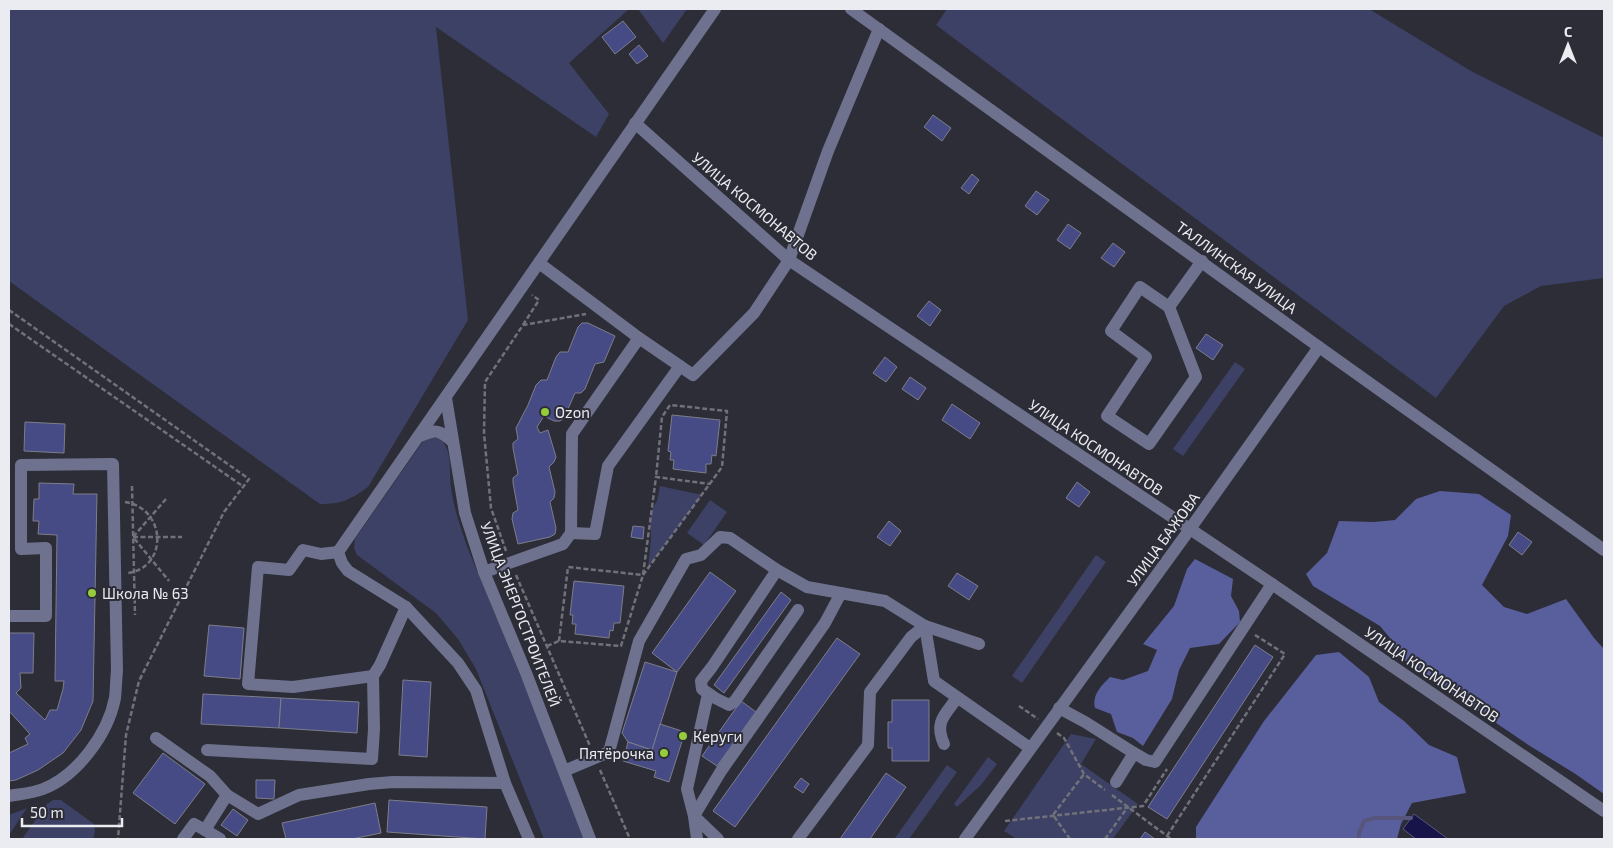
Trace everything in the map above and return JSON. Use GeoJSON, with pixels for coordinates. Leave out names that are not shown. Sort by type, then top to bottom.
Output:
{"type":"FeatureCollection","features":[{"type":"Feature","properties":{"kind":"street"},"geometry":{"type":"LineString","coordinates":[[373,676],[293,687],[248,684],[258,567],[289,570],[303,550],[321,554],[338,552],[715,9]]}},
{"type":"Feature","properties":{"kind":"street","name":"ТАЛЛИНСКАЯ УЛИЦА"},"geometry":{"type":"LineString","coordinates":[[851,9],[1604,550]]}},
{"type":"Feature","properties":{"kind":"street"},"geometry":{"type":"LineString","coordinates":[[539,263],[639,338],[693,374],[754,313],[789,260],[828,151],[879,29]]}},
{"type":"Feature","properties":{"kind":"street","name":"УЛИЦА КОСМОНАВТОВ"},"geometry":{"type":"LineString","coordinates":[[635,123],[789,260],[1272,584],[1604,811]]}},
{"type":"Feature","properties":{"kind":"street"},"geometry":{"type":"LineString","coordinates":[[1169,307],[1202,261]]}},
{"type":"Feature","properties":{"kind":"street"},"geometry":{"type":"LineString","coordinates":[[1140,287],[1169,307],[1196,377],[1149,444],[1107,416],[1146,357],[1111,331],[1140,287]]}},
{"type":"Feature","properties":{"kind":"street"},"geometry":{"type":"LineString","coordinates":[[484,572],[563,544],[571,533],[572,434],[639,338]]}},
{"type":"Feature","properties":{"kind":"street","name":"УЛИЦА БАЖОВА"},"geometry":{"type":"LineString","coordinates":[[965,839],[1320,347]]}},
{"type":"Feature","properties":{"kind":"street"},"geometry":{"type":"LineString","coordinates":[[571,533],[595,534],[608,466],[680,366]]}},
{"type":"Feature","properties":{"kind":"street","name":"УЛИЦА ЭНЕРГОСТРОИТЕЛЕЙ"},"geometry":{"type":"LineString","coordinates":[[446,398],[465,513],[484,572],[526,673],[590,839]]}},
{"type":"Feature","properties":{"kind":"street"},"geometry":{"type":"LineString","coordinates":[[418,438],[432,430],[442,432],[453,442]]}},
{"type":"Feature","properties":{"kind":"street"},"geometry":{"type":"LineString","coordinates":[[9,616],[46,616],[46,548],[21,548],[21,464],[113,464],[117,671],[114,700],[104,728],[96,743],[71,773],[43,789],[9,796]]}},
{"type":"Feature","properties":{"kind":"street"},"geometry":{"type":"LineString","coordinates":[[564,771],[609,752],[639,640],[686,559],[701,555],[720,538],[730,538],[777,570],[807,587],[885,602],[925,626],[979,644]]}},
{"type":"Feature","properties":{"kind":"street"},"geometry":{"type":"LineString","coordinates":[[338,552],[342,563],[348,571],[406,607],[458,663],[476,690],[505,783],[529,839]]}},
{"type":"Feature","properties":{"kind":"street"},"geometry":{"type":"LineString","coordinates":[[777,570],[701,681],[702,689],[729,704],[736,701],[798,610]]}},
{"type":"Feature","properties":{"kind":"street"},"geometry":{"type":"LineString","coordinates":[[1059,708],[1146,760],[1155,762],[1272,584]]}},
{"type":"Feature","properties":{"kind":"street"},"geometry":{"type":"LineString","coordinates":[[694,816],[721,771],[825,623],[841,593]]}},
{"type":"Feature","properties":{"kind":"street"},"geometry":{"type":"LineString","coordinates":[[206,750],[372,759],[374,729],[373,676],[380,665],[406,607]]}},
{"type":"Feature","properties":{"kind":"street"},"geometry":{"type":"LineString","coordinates":[[925,626],[934,681],[1030,748]]}},
{"type":"Feature","properties":{"kind":"street"},"geometry":{"type":"LineString","coordinates":[[798,839],[868,745],[870,692],[911,637],[925,626]]}},
{"type":"Feature","properties":{"kind":"street"},"geometry":{"type":"LineString","coordinates":[[697,839],[694,816],[687,789],[708,694]]}},
{"type":"Feature","properties":{"kind":"street"},"geometry":{"type":"LineString","coordinates":[[944,744],[939,733],[941,722],[957,698]]}},
{"type":"Feature","properties":{"kind":"street"},"geometry":{"type":"LineString","coordinates":[[156,738],[210,776],[227,794],[258,814],[299,795],[369,784],[393,782],[505,783]]}},
{"type":"Feature","properties":{"kind":"street"},"geometry":{"type":"LineString","coordinates":[[1116,782],[1134,753]]}},
{"type":"Feature","properties":{"kind":"street"},"geometry":{"type":"LineString","coordinates":[[205,830],[227,794]]}},
{"type":"Feature","properties":{"kind":"street"},"geometry":{"type":"LineString","coordinates":[[694,816],[718,839]]}},
{"type":"Feature","properties":{"kind":"street"},"geometry":{"type":"LineString","coordinates":[[183,839],[194,824],[220,839]]}},
{"type":"Feature","properties":{"kind":"path"},"geometry":{"type":"LineString","coordinates":[[9,310],[249,479],[224,512],[139,681],[126,735],[118,839]]}},
{"type":"Feature","properties":{"kind":"path"},"geometry":{"type":"LineString","coordinates":[[591,313],[523,325],[485,382],[484,433],[491,508],[511,563],[630,839]]}},
{"type":"Feature","properties":{"kind":"path"},"geometry":{"type":"LineString","coordinates":[[9,324],[244,487]]}},
{"type":"Feature","properties":{"kind":"path"},"geometry":{"type":"LineString","coordinates":[[547,646],[559,640],[621,646],[643,575],[662,417],[670,405],[727,411],[722,467],[643,575]]}},
{"type":"Feature","properties":{"kind":"path"},"geometry":{"type":"LineString","coordinates":[[656,477],[710,484]]}},
{"type":"Feature","properties":{"kind":"path"},"geometry":{"type":"LineString","coordinates":[[132,486],[134,615]]}},
{"type":"Feature","properties":{"kind":"path"},"geometry":{"type":"LineString","coordinates":[[133,537],[166,499]]}},
{"type":"Feature","properties":{"kind":"path"},"geometry":{"type":"LineString","coordinates":[[121,501],[143,508],[151,516],[156,526],[158,537],[151,559],[134,572],[122,574]]}},
{"type":"Feature","properties":{"kind":"path"},"geometry":{"type":"LineString","coordinates":[[133,537],[182,537]]}},
{"type":"Feature","properties":{"kind":"path"},"geometry":{"type":"LineString","coordinates":[[133,537],[168,581]]}},
{"type":"Feature","properties":{"kind":"path"},"geometry":{"type":"LineString","coordinates":[[559,640],[568,567],[643,575]]}},
{"type":"Feature","properties":{"kind":"path"},"geometry":{"type":"LineString","coordinates":[[1166,836],[1285,654],[1255,634],[1250,642]]}},
{"type":"Feature","properties":{"kind":"path"},"geometry":{"type":"LineString","coordinates":[[1019,706],[1064,738],[1084,774],[1171,839]]}},
{"type":"Feature","properties":{"kind":"path"},"geometry":{"type":"LineString","coordinates":[[1005,821],[1127,806],[1143,806],[1170,765]]}},
{"type":"Feature","properties":{"kind":"path"},"geometry":{"type":"LineString","coordinates":[[1053,815],[1084,774]]}},
{"type":"Feature","properties":{"kind":"path"},"geometry":{"type":"LineString","coordinates":[[1105,839],[1127,806]]}},
{"type":"Feature","properties":{"kind":"path"},"geometry":{"type":"LineString","coordinates":[[1053,815],[1070,839]]}},
{"type":"Feature","properties":{"kind":"shaded area"},"geometry":{"type":"Polygon","coordinates":[[[9,9],[629,9],[569,63],[609,114],[596,137],[436,27],[468,320],[368,487],[346,500],[320,504],[9,281],[9,9]]]}},
{"type":"Feature","properties":{"kind":"shaded area"},"geometry":{"type":"Polygon","coordinates":[[[638,9],[687,9],[663,43],[638,9]]]}},
{"type":"Feature","properties":{"kind":"shaded area"},"geometry":{"type":"Polygon","coordinates":[[[947,9],[1369,9],[1471,71],[1604,138],[1604,278],[1541,286],[1504,306],[1436,398],[936,25],[947,9]]]}},
{"type":"Feature","properties":{"kind":"shaded area"},"geometry":{"type":"Polygon","coordinates":[[[1235,362],[1245,369],[1183,456],[1173,449],[1235,362]]]}},
{"type":"Feature","properties":{"kind":"shaded area"},"geometry":{"type":"Polygon","coordinates":[[[428,437],[440,439],[447,450],[452,496],[468,549],[588,839],[544,839],[476,669],[458,639],[436,613],[357,555],[354,548],[355,539],[421,444],[428,437]]]}},
{"type":"Feature","properties":{"kind":"shaded area"},"geometry":{"type":"Polygon","coordinates":[[[660,486],[702,495],[648,568],[651,539],[650,519],[660,486]]]}},
{"type":"Feature","properties":{"kind":"shaded area"},"geometry":{"type":"Polygon","coordinates":[[[1440,491],[1479,494],[1511,515],[1508,536],[1482,585],[1504,607],[1527,614],[1566,599],[1604,649],[1604,794],[1409,664],[1396,653],[1390,638],[1380,626],[1313,586],[1306,574],[1327,553],[1339,521],[1374,522],[1395,520],[1416,499],[1440,491]]]}},
{"type":"Feature","properties":{"kind":"shaded area"},"geometry":{"type":"Polygon","coordinates":[[[710,500],[727,512],[704,545],[687,533],[710,500]]]}},
{"type":"Feature","properties":{"kind":"shaded area"},"geometry":{"type":"Polygon","coordinates":[[[1096,555],[1106,562],[1022,683],[1012,676],[1096,555]]]}},
{"type":"Feature","properties":{"kind":"shaded area"},"geometry":{"type":"Polygon","coordinates":[[[1195,559],[1233,579],[1231,596],[1239,611],[1240,622],[1219,644],[1190,648],[1179,670],[1172,699],[1143,746],[1133,738],[1117,732],[1111,714],[1095,708],[1096,695],[1110,677],[1123,680],[1148,671],[1157,650],[1143,644],[1174,606],[1187,569],[1195,559]]]}},
{"type":"Feature","properties":{"kind":"shaded area"},"geometry":{"type":"Polygon","coordinates":[[[1339,652],[1369,677],[1379,702],[1404,721],[1429,745],[1457,757],[1466,793],[1412,803],[1401,824],[1397,839],[1196,839],[1196,827],[1264,721],[1316,655],[1339,652]]]}},
{"type":"Feature","properties":{"kind":"shaded area"},"geometry":{"type":"Polygon","coordinates":[[[1071,734],[1096,739],[1081,764],[1138,804],[1113,839],[1017,839],[1004,831],[1071,734]]]}},
{"type":"Feature","properties":{"kind":"shaded area"},"geometry":{"type":"Polygon","coordinates":[[[988,757],[997,764],[981,785],[957,807],[954,804],[988,757]]]}},
{"type":"Feature","properties":{"kind":"shaded area"},"geometry":{"type":"Polygon","coordinates":[[[947,765],[957,772],[909,839],[895,838],[947,765]]]}},
{"type":"Feature","properties":{"kind":"shaded area"},"geometry":{"type":"Polygon","coordinates":[[[53,800],[61,800],[94,824],[93,839],[22,839],[47,804],[53,800]]]}},
{"type":"Feature","properties":{"kind":"shaded area"},"geometry":{"type":"Polygon","coordinates":[[[27,808],[9,835],[9,815],[27,808]]]}},
{"type":"Feature","properties":{"kind":"shaded area"},"geometry":{"type":"Polygon","coordinates":[[[1414,814],[1448,839],[1416,839],[1403,829],[1414,814]]]}},
{"type":"Feature","properties":{"kind":"building"},"geometry":{"type":"Polygon","coordinates":[[[623,21],[636,37],[615,54],[602,37],[623,21]]]}},
{"type":"Feature","properties":{"kind":"building"},"geometry":{"type":"Polygon","coordinates":[[[639,45],[648,56],[637,64],[629,54],[639,45]]]}},
{"type":"Feature","properties":{"kind":"building"},"geometry":{"type":"Polygon","coordinates":[[[933,115],[951,128],[942,141],[924,127],[933,115]]]}},
{"type":"Feature","properties":{"kind":"building"},"geometry":{"type":"Polygon","coordinates":[[[972,174],[979,180],[969,194],[961,188],[972,174]]]}},
{"type":"Feature","properties":{"kind":"building"},"geometry":{"type":"Polygon","coordinates":[[[1036,191],[1049,200],[1037,215],[1025,206],[1036,191]]]}},
{"type":"Feature","properties":{"kind":"building"},"geometry":{"type":"Polygon","coordinates":[[[1068,224],[1081,233],[1070,249],[1057,240],[1068,224]]]}},
{"type":"Feature","properties":{"kind":"building"},"geometry":{"type":"Polygon","coordinates":[[[1113,243],[1125,252],[1114,267],[1101,258],[1113,243]]]}},
{"type":"Feature","properties":{"kind":"building"},"geometry":{"type":"Polygon","coordinates":[[[929,301],[941,310],[930,326],[917,316],[929,301]]]}},
{"type":"Feature","properties":{"kind":"building"},"geometry":{"type":"Polygon","coordinates":[[[582,323],[588,323],[615,336],[604,362],[595,364],[585,389],[581,393],[575,393],[564,418],[560,421],[554,421],[544,416],[537,427],[540,433],[548,430],[556,457],[549,467],[555,492],[554,498],[550,502],[556,528],[555,534],[550,537],[518,544],[512,519],[513,513],[518,510],[513,483],[513,478],[518,474],[513,448],[513,443],[518,439],[516,428],[536,385],[541,380],[547,380],[556,357],[560,352],[568,352],[578,327],[582,323]]]}},
{"type":"Feature","properties":{"kind":"building"},"geometry":{"type":"Polygon","coordinates":[[[1206,334],[1223,345],[1213,360],[1196,348],[1206,334]]]}},
{"type":"Feature","properties":{"kind":"building"},"geometry":{"type":"Polygon","coordinates":[[[885,357],[897,367],[886,382],[873,373],[885,357]]]}},
{"type":"Feature","properties":{"kind":"building"},"geometry":{"type":"Polygon","coordinates":[[[910,377],[926,388],[918,400],[902,389],[910,377]]]}},
{"type":"Feature","properties":{"kind":"building"},"geometry":{"type":"Polygon","coordinates":[[[952,404],[980,423],[970,439],[942,420],[952,404]]]}},
{"type":"Feature","properties":{"kind":"building"},"geometry":{"type":"Polygon","coordinates":[[[672,415],[720,420],[716,456],[712,455],[711,464],[706,464],[706,473],[673,469],[674,460],[670,460],[671,452],[668,451],[672,415]]]}},
{"type":"Feature","properties":{"kind":"building"},"geometry":{"type":"Polygon","coordinates":[[[25,422],[65,424],[64,453],[24,451],[25,422]]]}},
{"type":"Feature","properties":{"kind":"building"},"geometry":{"type":"Polygon","coordinates":[[[1077,482],[1090,492],[1079,507],[1066,498],[1077,482]]]}},
{"type":"Feature","properties":{"kind":"building"},"geometry":{"type":"Polygon","coordinates":[[[39,483],[74,484],[73,494],[97,494],[93,701],[81,730],[63,753],[38,770],[16,780],[9,781],[9,753],[28,744],[25,738],[30,734],[9,711],[9,633],[34,633],[33,673],[20,673],[21,688],[16,693],[45,720],[50,710],[57,710],[64,681],[55,681],[57,535],[38,534],[39,521],[33,521],[34,499],[39,499],[39,483]]]}},
{"type":"Feature","properties":{"kind":"building"},"geometry":{"type":"Polygon","coordinates":[[[889,521],[901,531],[890,546],[877,537],[889,521]]]}},
{"type":"Feature","properties":{"kind":"building"},"geometry":{"type":"Polygon","coordinates":[[[633,526],[644,527],[643,539],[631,537],[633,526]]]}},
{"type":"Feature","properties":{"kind":"building"},"geometry":{"type":"Polygon","coordinates":[[[1518,532],[1532,542],[1522,555],[1509,545],[1518,532]]]}},
{"type":"Feature","properties":{"kind":"building"},"geometry":{"type":"Polygon","coordinates":[[[710,572],[736,591],[677,672],[652,653],[710,572]]]}},
{"type":"Feature","properties":{"kind":"building"},"geometry":{"type":"Polygon","coordinates":[[[957,573],[978,586],[969,600],[948,586],[957,573]]]}},
{"type":"Feature","properties":{"kind":"building"},"geometry":{"type":"Polygon","coordinates":[[[574,581],[624,586],[620,623],[614,623],[613,631],[610,630],[609,638],[575,634],[576,624],[572,624],[573,615],[570,615],[574,581]]]}},
{"type":"Feature","properties":{"kind":"building"},"geometry":{"type":"Polygon","coordinates":[[[781,592],[791,600],[724,693],[714,685],[781,592]]]}},
{"type":"Feature","properties":{"kind":"building"},"geometry":{"type":"Polygon","coordinates":[[[209,625],[244,628],[240,679],[204,676],[209,625]]]}},
{"type":"Feature","properties":{"kind":"building"},"geometry":{"type":"Polygon","coordinates":[[[837,638],[860,654],[735,827],[713,811],[837,638]]]}},
{"type":"Feature","properties":{"kind":"building"},"geometry":{"type":"Polygon","coordinates":[[[1255,645],[1273,657],[1167,819],[1148,807],[1255,645]]]}},
{"type":"Feature","properties":{"kind":"building"},"geometry":{"type":"Polygon","coordinates":[[[645,662],[677,672],[652,750],[628,742],[622,733],[645,662]]]}},
{"type":"Feature","properties":{"kind":"building"},"geometry":{"type":"Polygon","coordinates":[[[403,680],[431,682],[427,757],[399,755],[403,680]]]}},
{"type":"Feature","properties":{"kind":"building"},"geometry":{"type":"Polygon","coordinates":[[[203,694],[281,698],[279,728],[201,724],[203,694]]]}},
{"type":"Feature","properties":{"kind":"building"},"geometry":{"type":"Polygon","coordinates":[[[281,698],[359,702],[357,733],[279,728],[281,698]]]}},
{"type":"Feature","properties":{"kind":"building"},"geometry":{"type":"Polygon","coordinates":[[[892,700],[929,700],[929,761],[892,761],[892,748],[888,748],[888,722],[892,722],[892,700]]]}},
{"type":"Feature","properties":{"kind":"building"},"geometry":{"type":"Polygon","coordinates":[[[741,701],[756,712],[717,766],[702,756],[741,701]]]}},
{"type":"Feature","properties":{"kind":"building"},"geometry":{"type":"Polygon","coordinates":[[[660,724],[685,732],[669,782],[654,777],[656,771],[623,761],[628,742],[652,750],[660,724]]]}},
{"type":"Feature","properties":{"kind":"building"},"geometry":{"type":"Polygon","coordinates":[[[163,753],[205,784],[175,824],[133,793],[163,753]]]}},
{"type":"Feature","properties":{"kind":"building"},"geometry":{"type":"Polygon","coordinates":[[[886,773],[906,787],[870,839],[840,839],[886,773]]]}},
{"type":"Feature","properties":{"kind":"building"},"geometry":{"type":"Polygon","coordinates":[[[801,778],[809,784],[803,793],[794,787],[801,778]]]}},
{"type":"Feature","properties":{"kind":"building"},"geometry":{"type":"Polygon","coordinates":[[[256,780],[275,780],[274,799],[256,798],[256,780]]]}},
{"type":"Feature","properties":{"kind":"building"},"geometry":{"type":"Polygon","coordinates":[[[389,800],[487,807],[485,839],[387,832],[389,800]]]}},
{"type":"Feature","properties":{"kind":"building"},"geometry":{"type":"Polygon","coordinates":[[[375,803],[381,833],[352,839],[286,839],[282,823],[375,803]]]}},
{"type":"Feature","properties":{"kind":"building"},"geometry":{"type":"Polygon","coordinates":[[[233,809],[248,820],[237,836],[221,825],[233,809]]]}},
{"type":"Feature","properties":{"kind":"building"},"geometry":{"type":"Polygon","coordinates":[[[1145,832],[1155,839],[1140,839],[1145,832]]]}},
{"type":"Feature","properties":{"kind":"waterway"},"geometry":{"type":"LineString","coordinates":[[1359,839],[1359,833],[1364,821],[1375,818],[1411,818]]}},
{"type":"Feature","properties":{"kind":"place","name":"Ozon"},"geometry":{"type":"Point","coordinates":[545,412]}},
{"type":"Feature","properties":{"kind":"place","name":"Школа № 63"},"geometry":{"type":"Point","coordinates":[92,593]}},
{"type":"Feature","properties":{"kind":"place","name":"Керуги"},"geometry":{"type":"Point","coordinates":[683,736]}},
{"type":"Feature","properties":{"kind":"place","name":"Пятёрочка"},"geometry":{"type":"Point","coordinates":[664,753]}}]}
